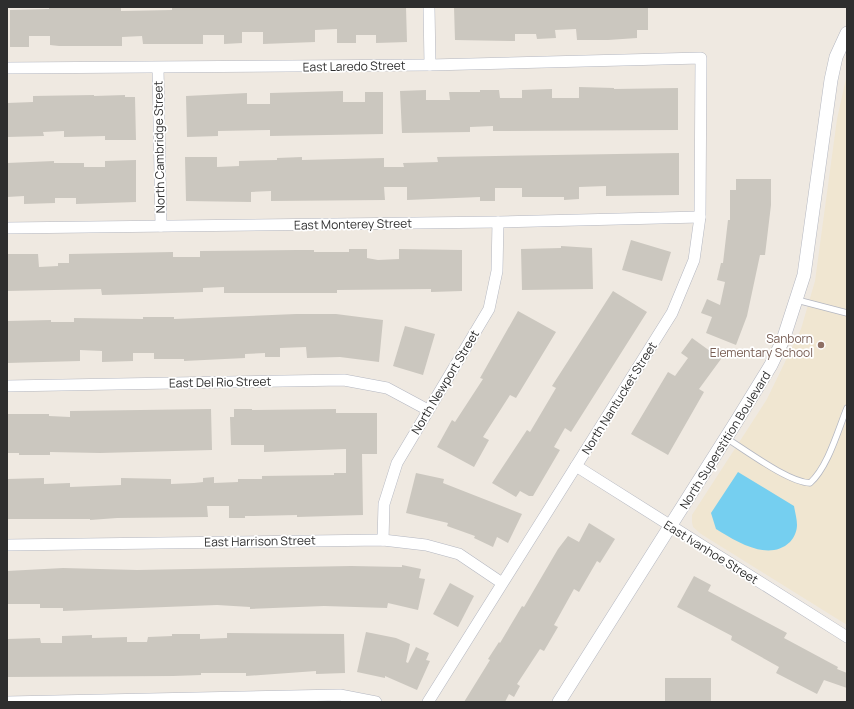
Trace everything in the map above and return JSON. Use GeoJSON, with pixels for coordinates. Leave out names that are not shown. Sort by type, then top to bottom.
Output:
{"type":"FeatureCollection","features":[{"type":"Feature","properties":{"kind":"street"},"geometry":{"type":"LineString","coordinates":[[429,7],[430,65]]}},
{"type":"Feature","properties":{"kind":"street","name":"North Superstition Boulevard"},"geometry":{"type":"LineString","coordinates":[[559,702],[726,438],[771,365],[783,340],[804,275],[831,80],[836,57],[847,33]]}},
{"type":"Feature","properties":{"kind":"street","name":"East Laredo Street"},"geometry":{"type":"LineString","coordinates":[[7,68],[430,65],[701,58]]}},
{"type":"Feature","properties":{"kind":"street","name":"North Nantucket Street"},"geometry":{"type":"LineString","coordinates":[[428,702],[672,313],[694,260],[700,217],[701,58]]}},
{"type":"Feature","properties":{"kind":"street","name":"North Cambridge Street"},"geometry":{"type":"LineString","coordinates":[[158,68],[161,226]]}},
{"type":"Feature","properties":{"kind":"street","name":"East Monterey Street"},"geometry":{"type":"LineString","coordinates":[[7,228],[498,222],[700,217]]}},
{"type":"Feature","properties":{"kind":"street","name":"North Newport Street"},"geometry":{"type":"LineString","coordinates":[[383,540],[384,504],[397,463],[489,309],[497,271],[498,222]]}},
{"type":"Feature","properties":{"kind":"street","name":"East Del Rio Street"},"geometry":{"type":"LineString","coordinates":[[7,386],[344,380],[387,388],[428,410]]}},
{"type":"Feature","properties":{"kind":"street","name":"East Ivanhoe Street"},"geometry":{"type":"LineString","coordinates":[[576,466],[847,637]]}},
{"type":"Feature","properties":{"kind":"street","name":"East Harrison Street"},"geometry":{"type":"LineString","coordinates":[[7,544],[383,540],[426,545],[459,554],[502,583]]}},
{"type":"Feature","properties":{"kind":"street"},"geometry":{"type":"LineString","coordinates":[[7,702],[340,695],[376,702]]}},
{"type":"Feature","properties":{"kind":"lane"},"geometry":{"type":"LineString","coordinates":[[797,300],[847,313]]}},
{"type":"Feature","properties":{"kind":"lane"},"geometry":{"type":"LineString","coordinates":[[726,438],[789,477],[801,483],[810,483],[817,477],[822,468],[847,408]]}},
{"type":"Feature","properties":{"kind":"shaded area","name":"Sanborn Elementary School"},"geometry":{"type":"Polygon","coordinates":[[[847,74],[847,625],[701,534],[693,527],[692,515],[767,399],[801,329],[815,281],[837,119],[847,74]]]}},
{"type":"Feature","properties":{"kind":"water"},"geometry":{"type":"Polygon","coordinates":[[[738,472],[794,506],[797,523],[796,532],[790,542],[782,548],[763,550],[753,548],[716,529],[711,513],[738,472]]]}},
{"type":"Feature","properties":{"kind":"building"},"geometry":{"type":"Polygon","coordinates":[[[49,7],[121,7],[121,11],[172,10],[172,7],[406,7],[407,42],[376,43],[376,35],[356,35],[356,43],[337,43],[337,29],[315,30],[315,42],[263,44],[263,32],[242,32],[242,43],[224,44],[224,35],[203,35],[203,44],[143,44],[142,36],[122,37],[122,46],[59,46],[50,45],[50,36],[29,36],[29,47],[10,47],[10,10],[49,9],[49,7]]]}},
{"type":"Feature","properties":{"kind":"building"},"geometry":{"type":"Polygon","coordinates":[[[454,7],[648,7],[648,30],[637,30],[637,38],[608,40],[577,40],[576,29],[555,30],[556,38],[537,39],[536,34],[515,34],[515,41],[455,40],[454,7]]]}},
{"type":"Feature","properties":{"kind":"building"},"geometry":{"type":"Polygon","coordinates":[[[579,87],[614,89],[678,88],[678,130],[493,131],[493,126],[470,127],[470,132],[402,133],[400,91],[426,90],[426,100],[450,100],[449,92],[480,92],[480,90],[499,90],[500,98],[522,98],[522,90],[552,89],[552,98],[579,98],[579,87]]]}},
{"type":"Feature","properties":{"kind":"building"},"geometry":{"type":"Polygon","coordinates":[[[343,91],[343,102],[365,102],[365,92],[383,92],[383,134],[270,136],[270,130],[218,131],[218,136],[187,137],[186,96],[247,93],[247,104],[270,104],[270,93],[343,91]]]}},
{"type":"Feature","properties":{"kind":"building"},"geometry":{"type":"Polygon","coordinates":[[[125,95],[125,97],[135,97],[136,140],[105,140],[105,136],[64,137],[64,131],[43,132],[44,136],[7,137],[7,103],[33,102],[33,96],[125,95]]]}},
{"type":"Feature","properties":{"kind":"building"},"geometry":{"type":"Polygon","coordinates":[[[679,153],[679,195],[606,196],[606,186],[579,187],[579,199],[564,200],[564,197],[522,197],[522,188],[495,188],[495,201],[480,201],[480,197],[407,200],[407,187],[384,187],[385,200],[271,201],[271,191],[251,192],[251,202],[186,201],[185,157],[217,157],[217,167],[239,166],[239,161],[277,160],[277,158],[302,157],[302,160],[384,158],[384,167],[404,167],[403,163],[438,162],[437,157],[679,153]]]}},
{"type":"Feature","properties":{"kind":"building"},"geometry":{"type":"Polygon","coordinates":[[[136,160],[136,202],[76,204],[76,198],[55,198],[55,203],[24,204],[24,196],[7,197],[7,163],[54,161],[54,163],[84,163],[84,167],[105,167],[105,161],[136,160]]]}},
{"type":"Feature","properties":{"kind":"building"},"geometry":{"type":"Polygon","coordinates":[[[736,179],[771,179],[771,205],[765,255],[760,255],[747,316],[736,345],[706,333],[712,317],[701,313],[707,299],[720,305],[725,282],[717,280],[721,263],[723,263],[728,220],[730,220],[730,190],[736,190],[736,179]]]}},
{"type":"Feature","properties":{"kind":"building"},"geometry":{"type":"Polygon","coordinates":[[[631,240],[671,252],[662,281],[622,270],[631,240]]]}},
{"type":"Feature","properties":{"kind":"building"},"geometry":{"type":"Polygon","coordinates":[[[561,246],[592,248],[593,289],[522,290],[521,249],[561,248],[561,246]]]}},
{"type":"Feature","properties":{"kind":"building"},"geometry":{"type":"Polygon","coordinates":[[[349,249],[367,249],[367,258],[378,260],[399,259],[399,249],[462,250],[462,291],[431,292],[431,289],[337,290],[337,293],[224,293],[224,287],[203,288],[203,292],[102,295],[101,289],[7,291],[7,254],[38,254],[39,267],[58,266],[58,263],[69,263],[69,254],[173,252],[173,257],[200,257],[200,251],[314,250],[314,252],[349,252],[349,249]]]}},
{"type":"Feature","properties":{"kind":"building"},"geometry":{"type":"Polygon","coordinates":[[[613,291],[647,312],[571,432],[565,428],[554,447],[560,450],[533,496],[529,496],[520,491],[516,497],[492,483],[527,430],[530,432],[556,388],[552,386],[613,291]]]}},
{"type":"Feature","properties":{"kind":"building"},"geometry":{"type":"Polygon","coordinates":[[[518,311],[556,332],[516,398],[510,395],[483,437],[489,440],[474,467],[437,447],[452,420],[455,422],[483,379],[480,378],[518,311]]]}},
{"type":"Feature","properties":{"kind":"building"},"geometry":{"type":"Polygon","coordinates":[[[296,314],[336,314],[383,320],[379,362],[340,357],[307,358],[306,347],[280,348],[280,357],[265,357],[265,353],[245,354],[245,358],[184,361],[184,359],[154,359],[154,353],[133,353],[133,361],[102,362],[102,351],[80,350],[80,361],[7,363],[7,321],[51,320],[51,322],[74,322],[74,318],[143,319],[143,317],[174,317],[174,319],[296,314]]]}},
{"type":"Feature","properties":{"kind":"building"},"geometry":{"type":"Polygon","coordinates":[[[405,326],[435,334],[423,375],[393,366],[405,326]]]}},
{"type":"Feature","properties":{"kind":"building"},"geometry":{"type":"Polygon","coordinates":[[[692,338],[721,359],[699,389],[704,392],[668,455],[631,434],[668,372],[675,376],[688,358],[681,353],[692,338]]]}},
{"type":"Feature","properties":{"kind":"building"},"geometry":{"type":"Polygon","coordinates":[[[211,409],[212,450],[100,453],[50,452],[50,455],[19,455],[19,453],[7,453],[7,414],[49,414],[49,416],[70,417],[70,411],[211,409]]]}},
{"type":"Feature","properties":{"kind":"building"},"geometry":{"type":"Polygon","coordinates":[[[234,409],[336,409],[336,413],[377,413],[377,454],[362,454],[363,515],[297,517],[297,515],[245,516],[245,518],[229,518],[229,506],[207,506],[208,517],[117,518],[90,520],[7,519],[7,479],[44,478],[44,484],[70,483],[70,487],[121,485],[121,478],[171,479],[171,484],[203,482],[203,478],[214,477],[214,483],[238,482],[238,479],[262,479],[262,476],[334,475],[334,473],[346,473],[346,449],[264,452],[264,445],[231,445],[230,417],[234,417],[234,409]]]}},
{"type":"Feature","properties":{"kind":"building"},"geometry":{"type":"Polygon","coordinates":[[[416,473],[444,479],[443,483],[522,514],[508,543],[497,537],[493,547],[474,538],[475,536],[447,526],[448,523],[406,513],[416,473]]]}},
{"type":"Feature","properties":{"kind":"building"},"geometry":{"type":"Polygon","coordinates":[[[589,523],[615,539],[600,563],[597,561],[579,592],[574,589],[554,625],[558,627],[544,651],[540,649],[517,684],[520,686],[514,697],[509,694],[505,702],[464,702],[490,660],[488,659],[499,642],[500,643],[522,606],[524,607],[558,549],[568,536],[579,542],[589,523]]]}},
{"type":"Feature","properties":{"kind":"building"},"geometry":{"type":"Polygon","coordinates":[[[402,565],[421,569],[419,578],[425,579],[418,610],[388,603],[387,608],[324,606],[250,609],[250,607],[217,605],[63,611],[63,608],[40,608],[40,604],[7,604],[7,571],[63,568],[137,570],[351,566],[402,567],[402,565]]]}},
{"type":"Feature","properties":{"kind":"building"},"geometry":{"type":"Polygon","coordinates":[[[694,576],[711,585],[708,591],[787,633],[784,638],[838,667],[837,669],[847,673],[847,688],[824,680],[817,694],[776,673],[779,667],[731,640],[732,636],[677,607],[694,576]]]}},
{"type":"Feature","properties":{"kind":"building"},"geometry":{"type":"Polygon","coordinates":[[[450,583],[474,596],[458,627],[433,614],[450,583]]]}},
{"type":"Feature","properties":{"kind":"building"},"geometry":{"type":"Polygon","coordinates":[[[366,632],[396,638],[410,644],[406,662],[408,663],[416,647],[429,653],[426,660],[430,661],[417,690],[385,676],[385,678],[357,672],[366,632]]]}},
{"type":"Feature","properties":{"kind":"building"},"geometry":{"type":"Polygon","coordinates":[[[227,633],[344,634],[345,673],[316,674],[316,671],[246,676],[246,673],[201,673],[201,675],[173,676],[7,677],[7,639],[40,638],[41,643],[62,643],[62,636],[92,635],[92,638],[127,637],[127,642],[147,642],[148,637],[172,636],[172,634],[200,634],[200,639],[227,638],[227,633]]]}},
{"type":"Feature","properties":{"kind":"building"},"geometry":{"type":"Polygon","coordinates":[[[665,678],[711,678],[711,702],[665,702],[665,678]]]}},
{"type":"Feature","properties":{"kind":"place","name":"Sanborn Elementary School"},"geometry":{"type":"Point","coordinates":[821,345]}}]}
